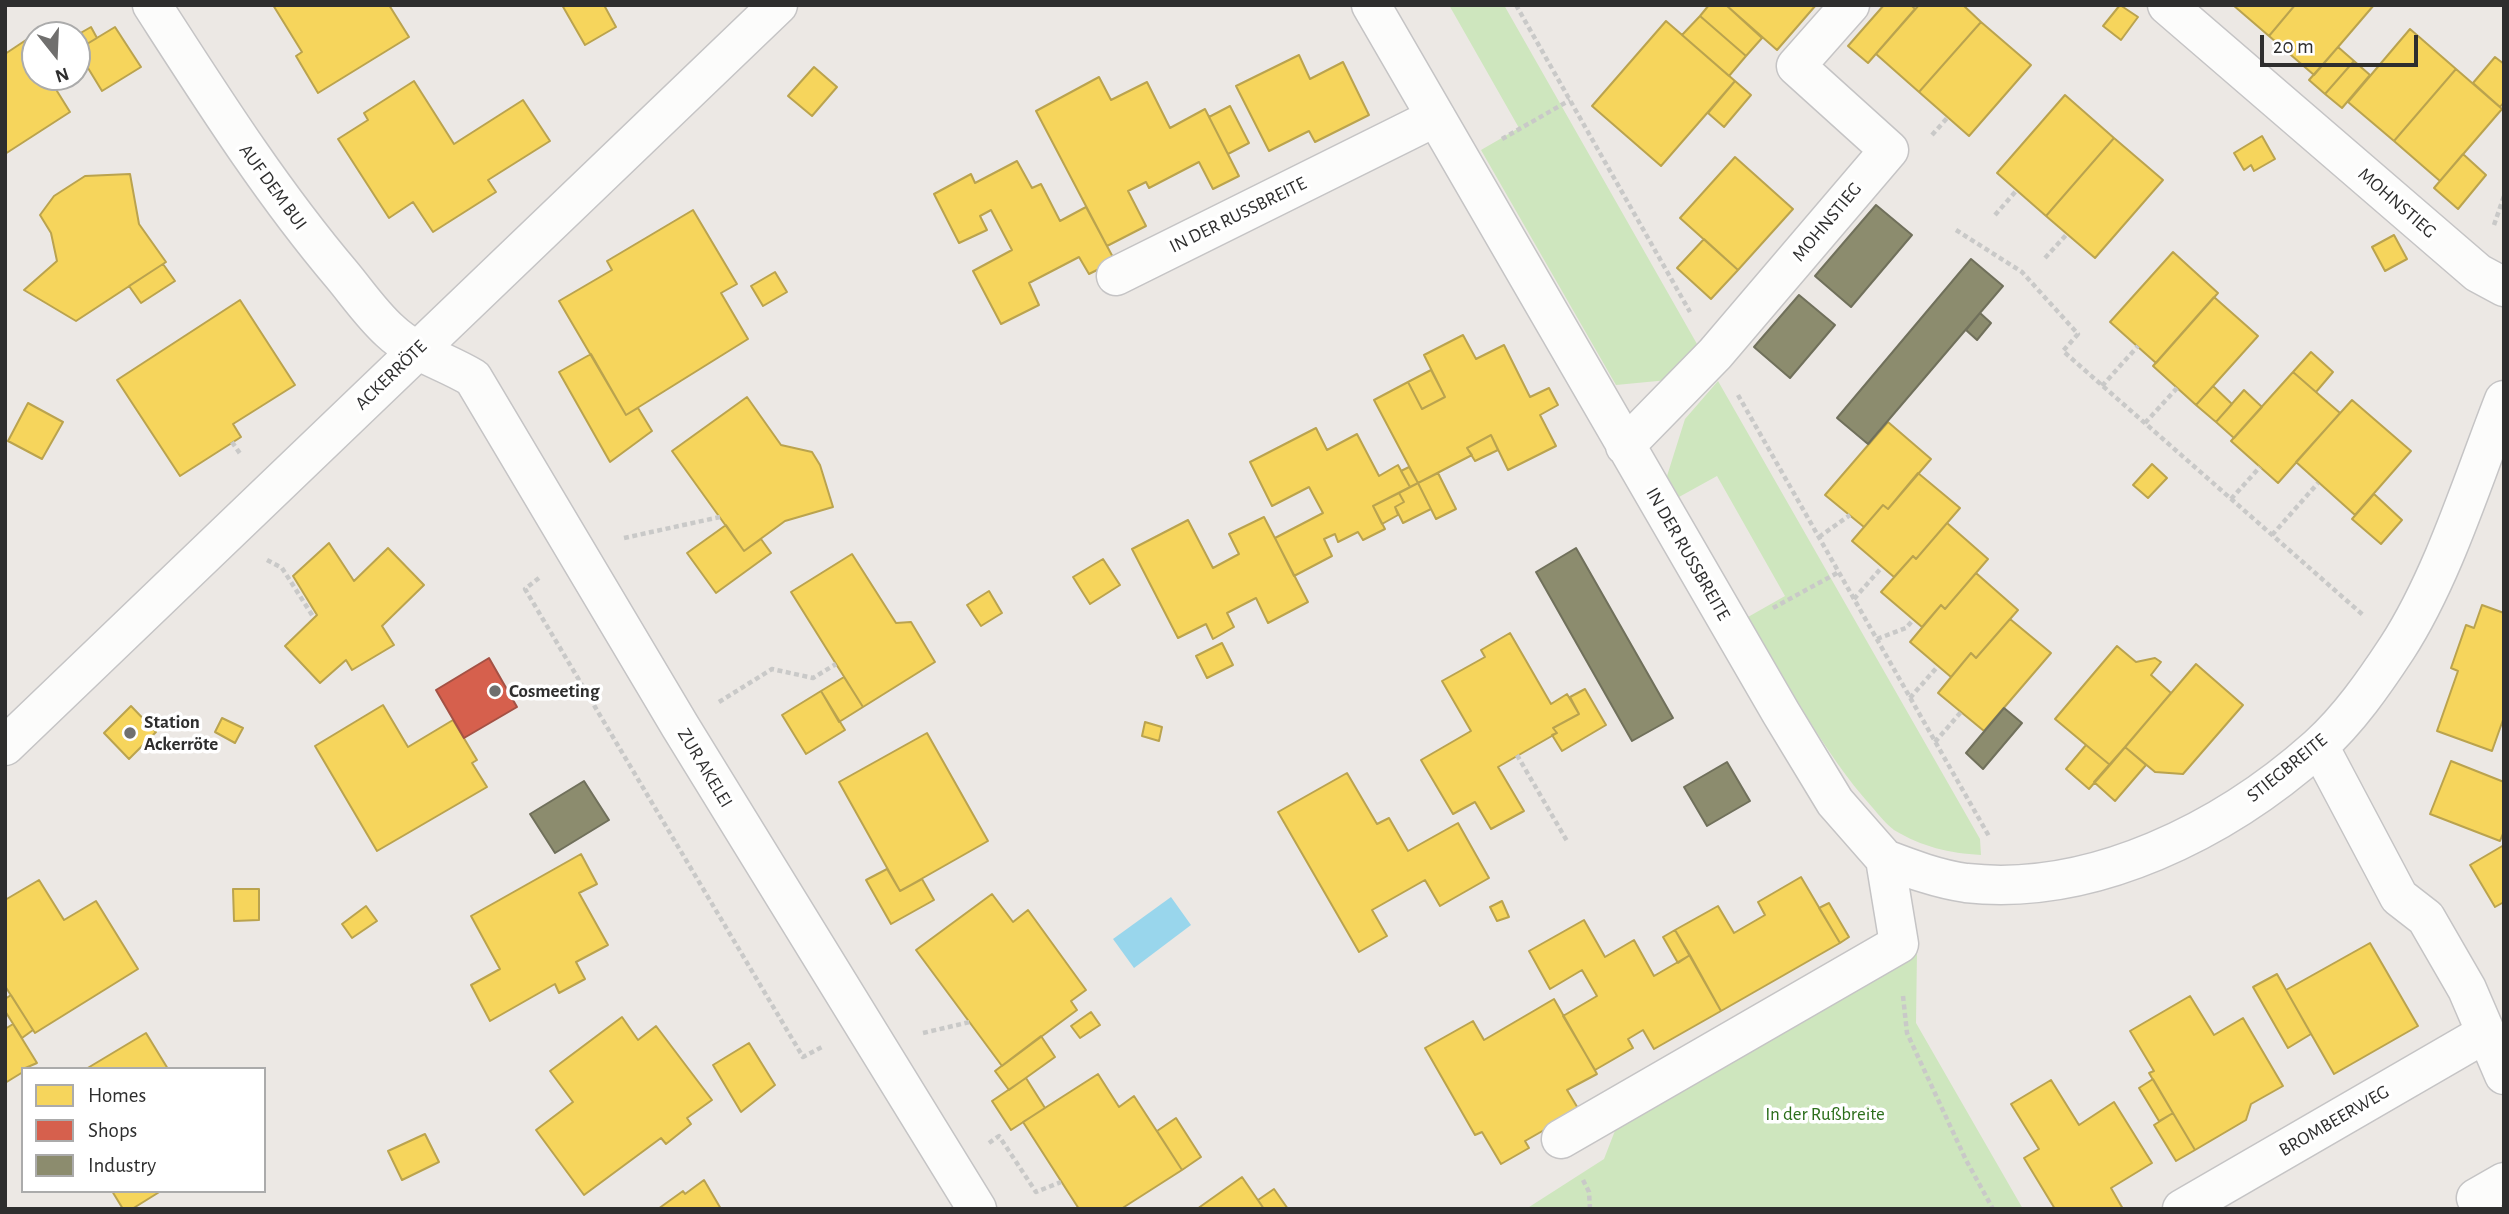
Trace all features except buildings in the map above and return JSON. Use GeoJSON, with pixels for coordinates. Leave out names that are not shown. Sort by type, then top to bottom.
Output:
{"type":"FeatureCollection","features":[{"type":"Feature","properties":{"kind":"street","name":"AUF DEM BUI"},"geometry":{"type":"LineString","coordinates":[[152,5],[248,154],[314,242],[390,331],[416,351]]}},
{"type":"Feature","properties":{"kind":"street","name":"ACKERRÖTE"},"geometry":{"type":"LineString","coordinates":[[5,746],[778,5]]}},
{"type":"Feature","properties":{"kind":"street","name":"IN DER RUSSBREITE"},"geometry":{"type":"LineString","coordinates":[[1371,5],[1732,631],[1835,802],[1885,859]]}},
{"type":"Feature","properties":{"kind":"street","name":"MOHNSTIEG"},"geometry":{"type":"LineString","coordinates":[[1625,446],[1715,354],[1889,150],[1796,66],[1850,5]]}},
{"type":"Feature","properties":{"kind":"street","name":"MOHNSTIEG"},"geometry":{"type":"LineString","coordinates":[[2167,5],[2478,273],[2504,288]]}},
{"type":"Feature","properties":{"kind":"street","name":"IN DER RUSSBREITE"},"geometry":{"type":"LineString","coordinates":[[1116,276],[1436,117]]}},
{"type":"Feature","properties":{"kind":"street","name":"ZUR AKELEI"},"geometry":{"type":"LineString","coordinates":[[416,351],[443,360],[473,377],[680,726],[977,1209]]}},
{"type":"Feature","properties":{"kind":"street","name":"STIEGBREITE"},"geometry":{"type":"LineString","coordinates":[[1885,859],[1922,873],[1967,883],[2015,883],[2072,877],[2125,863],[2182,840],[2230,813],[2319,746],[2359,702],[2398,646],[2456,523],[2504,400]]}},
{"type":"Feature","properties":{"kind":"street"},"geometry":{"type":"LineString","coordinates":[[2319,746],[2399,897],[2426,918],[2467,989],[2504,1075]]}},
{"type":"Feature","properties":{"kind":"street"},"geometry":{"type":"LineString","coordinates":[[1561,1139],[1899,944],[1885,859]]}},
{"type":"Feature","properties":{"kind":"street","name":"BROMBEERWEG"},"geometry":{"type":"LineString","coordinates":[[2182,1209],[2486,1033]]}},
{"type":"Feature","properties":{"kind":"street"},"geometry":{"type":"LineString","coordinates":[[2483,1209],[2476,1198],[2504,1182]]}},
{"type":"Feature","properties":{"kind":"path"},"geometry":{"type":"LineString","coordinates":[[1516,5],[2015,883]]}},
{"type":"Feature","properties":{"kind":"path"},"geometry":{"type":"LineString","coordinates":[[1462,162],[1570,100]]}},
{"type":"Feature","properties":{"kind":"path"},"geometry":{"type":"LineString","coordinates":[[1995,215],[2017,190]]}},
{"type":"Feature","properties":{"kind":"path"},"geometry":{"type":"LineString","coordinates":[[1956,230],[2022,272],[2078,334],[2063,351],[2398,646]]}},
{"type":"Feature","properties":{"kind":"path"},"geometry":{"type":"LineString","coordinates":[[2045,258],[2067,234]]}},
{"type":"Feature","properties":{"kind":"path"},"geometry":{"type":"LineString","coordinates":[[2102,386],[2138,346]]}},
{"type":"Feature","properties":{"kind":"path"},"geometry":{"type":"LineString","coordinates":[[2146,423],[2177,388]]}},
{"type":"Feature","properties":{"kind":"path"},"geometry":{"type":"LineString","coordinates":[[2231,499],[2260,467]]}},
{"type":"Feature","properties":{"kind":"path"},"geometry":{"type":"LineString","coordinates":[[2272,535],[2318,483]]}},
{"type":"Feature","properties":{"kind":"path"},"geometry":{"type":"LineString","coordinates":[[1819,537],[1850,515]]}},
{"type":"Feature","properties":{"kind":"path"},"geometry":{"type":"LineString","coordinates":[[720,517],[575,549],[525,589],[803,1057],[864,1027]]}},
{"type":"Feature","properties":{"kind":"path"},"geometry":{"type":"LineString","coordinates":[[1854,599],[1882,567]]}},
{"type":"Feature","properties":{"kind":"path"},"geometry":{"type":"LineString","coordinates":[[282,568],[314,618]]}},
{"type":"Feature","properties":{"kind":"path"},"geometry":{"type":"LineString","coordinates":[[1732,631],[1839,572]]}},
{"type":"Feature","properties":{"kind":"path"},"geometry":{"type":"LineString","coordinates":[[1877,639],[1906,628],[1913,620]]}},
{"type":"Feature","properties":{"kind":"path"},"geometry":{"type":"LineString","coordinates":[[680,726],[772,669],[813,678],[836,664]]}},
{"type":"Feature","properties":{"kind":"path"},"geometry":{"type":"LineString","coordinates":[[1910,698],[1938,666]]}},
{"type":"Feature","properties":{"kind":"path"},"geometry":{"type":"LineString","coordinates":[[1935,742],[1961,712]]}},
{"type":"Feature","properties":{"kind":"path"},"geometry":{"type":"LineString","coordinates":[[1517,755],[1567,841]]}},
{"type":"Feature","properties":{"kind":"path"},"geometry":{"type":"LineString","coordinates":[[1899,944],[1907,1034],[1966,1160],[1993,1209]]}},
{"type":"Feature","properties":{"kind":"green space"},"geometry":{"type":"Polygon","coordinates":[[[1449,5],[1504,5],[1697,344],[1668,380],[1616,385],[1481,150],[1519,128],[1449,5]]]}},
{"type":"Feature","properties":{"kind":"green space"},"geometry":{"type":"Polygon","coordinates":[[[1718,381],[1980,839],[1981,855],[1936,848],[1904,836],[1888,825],[1854,785],[1806,715],[1748,617],[1785,596],[1717,476],[1679,497],[1667,476],[1685,419],[1718,381]]]}},
{"type":"Feature","properties":{"kind":"green space","name":"In der Rußbreite"},"geometry":{"type":"Polygon","coordinates":[[[1917,951],[1916,1023],[2023,1209],[1526,1209],[1604,1159],[1618,1123],[1917,951]]]}},
{"type":"Feature","properties":{"kind":"water"},"geometry":{"type":"Polygon","coordinates":[[[1171,897],[1191,925],[1134,968],[1113,939],[1171,897]]]}},
{"type":"Feature","properties":{"kind":"place","name":"Cosmeeting"},"geometry":{"type":"Point","coordinates":[495,691]}},
{"type":"Feature","properties":{"kind":"place","name":"Station Ackerröte"},"geometry":{"type":"Point","coordinates":[130,733]}}]}
